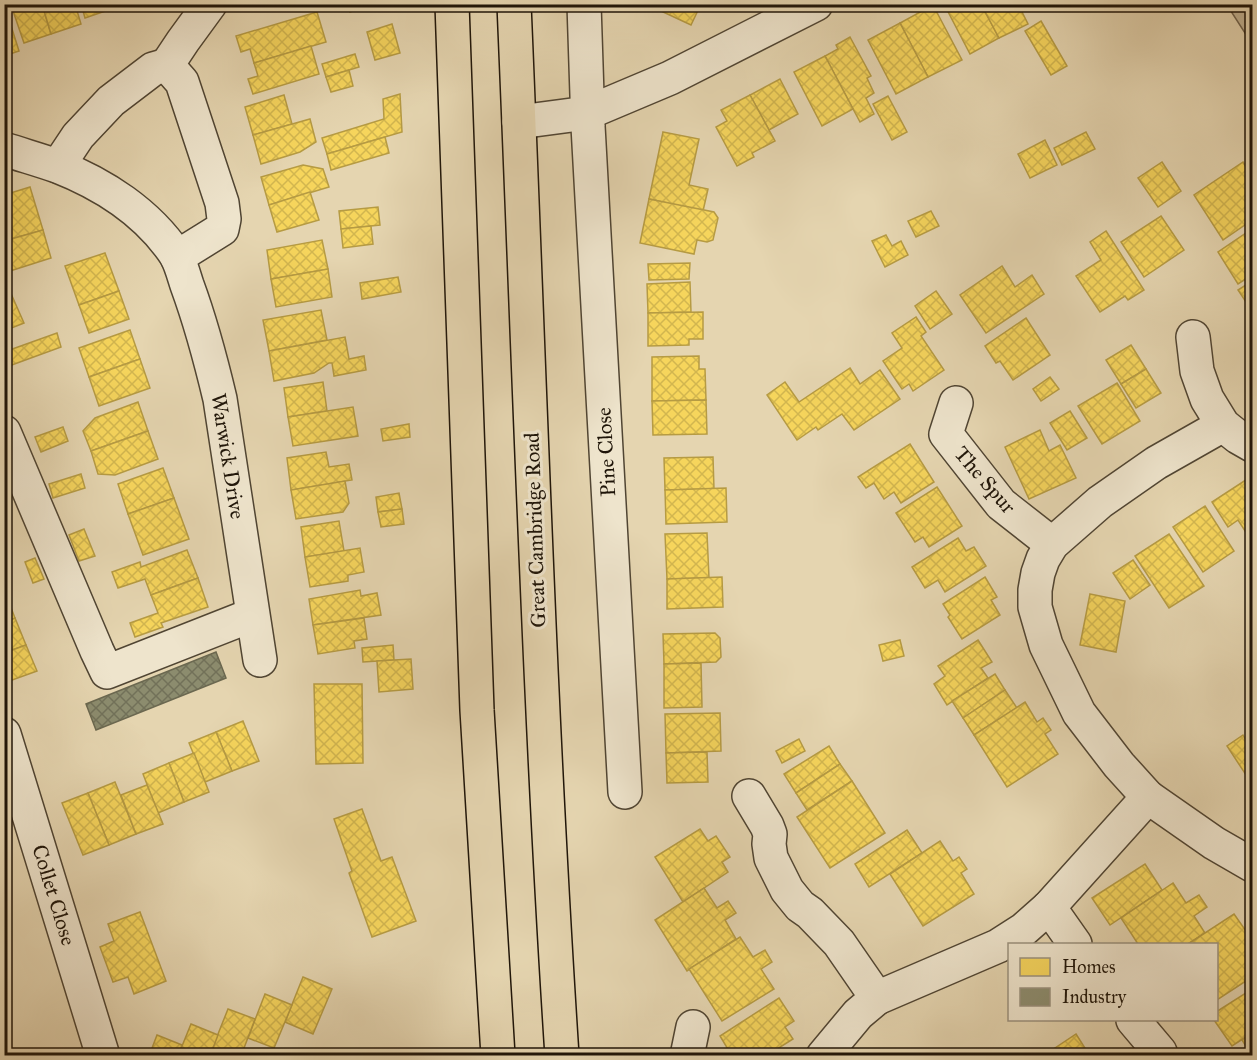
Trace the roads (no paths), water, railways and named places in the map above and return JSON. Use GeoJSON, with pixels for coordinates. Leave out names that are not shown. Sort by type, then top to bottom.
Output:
{"type":"FeatureCollection","features":[{"type":"Feature","properties":{"kind":"highway"},"geometry":{"type":"LineString","coordinates":[[452,4],[477,710],[498,1056]]}},
{"type":"Feature","properties":{"kind":"highway","name":"Great Cambridge Road"},"geometry":{"type":"LineString","coordinates":[[514,4],[542,706],[562,1056]]}},
{"type":"Feature","properties":{"kind":"street"},"geometry":{"type":"LineString","coordinates":[[58,166],[78,136],[111,101],[153,69],[167,65],[210,4]]}},
{"type":"Feature","properties":{"kind":"street","name":"Pine Close"},"geometry":{"type":"LineString","coordinates":[[584,4],[587,113],[625,792]]}},
{"type":"Feature","properties":{"kind":"street"},"geometry":{"type":"LineString","coordinates":[[519,122],[587,113],[670,78],[816,4]]}},
{"type":"Feature","properties":{"kind":"street"},"geometry":{"type":"LineString","coordinates":[[167,65],[182,82],[222,203],[224,219],[222,229],[177,257]]}},
{"type":"Feature","properties":{"kind":"street","name":"Warwick Drive"},"geometry":{"type":"LineString","coordinates":[[4,149],[58,166],[102,187],[146,220],[177,257],[196,309],[220,399],[260,660]]}},
{"type":"Feature","properties":{"kind":"street"},"geometry":{"type":"LineString","coordinates":[[1193,337],[1197,371],[1207,399],[1223,425],[1252,445]]}},
{"type":"Feature","properties":{"kind":"street","name":"The Spur"},"geometry":{"type":"LineString","coordinates":[[956,403],[946,434],[1001,504],[1052,544]]}},
{"type":"Feature","properties":{"kind":"street"},"geometry":{"type":"LineString","coordinates":[[1223,425],[1156,463],[1100,502],[1052,544],[1043,559],[1035,590],[1035,607],[1046,645],[1079,713],[1104,747],[1148,797],[1214,843],[1252,865]]}},
{"type":"Feature","properties":{"kind":"street"},"geometry":{"type":"LineString","coordinates":[[4,432],[107,672],[252,615]]}},
{"type":"Feature","properties":{"kind":"street","name":"Collet Close"},"geometry":{"type":"LineString","coordinates":[[5,734],[103,1056]]}},
{"type":"Feature","properties":{"kind":"street"},"geometry":{"type":"LineString","coordinates":[[748,796],[767,826],[770,834],[771,858],[787,890],[800,906],[810,913],[839,943],[877,998]]}},
{"type":"Feature","properties":{"kind":"street"},"geometry":{"type":"LineString","coordinates":[[823,1056],[858,1014],[877,998],[998,946],[1023,930],[1049,907],[1148,797]]}},
{"type":"Feature","properties":{"kind":"street"},"geometry":{"type":"LineString","coordinates":[[1049,907],[1074,943]]}},
{"type":"Feature","properties":{"kind":"street"},"geometry":{"type":"LineString","coordinates":[[1134,1021],[1160,1053]]}}]}
